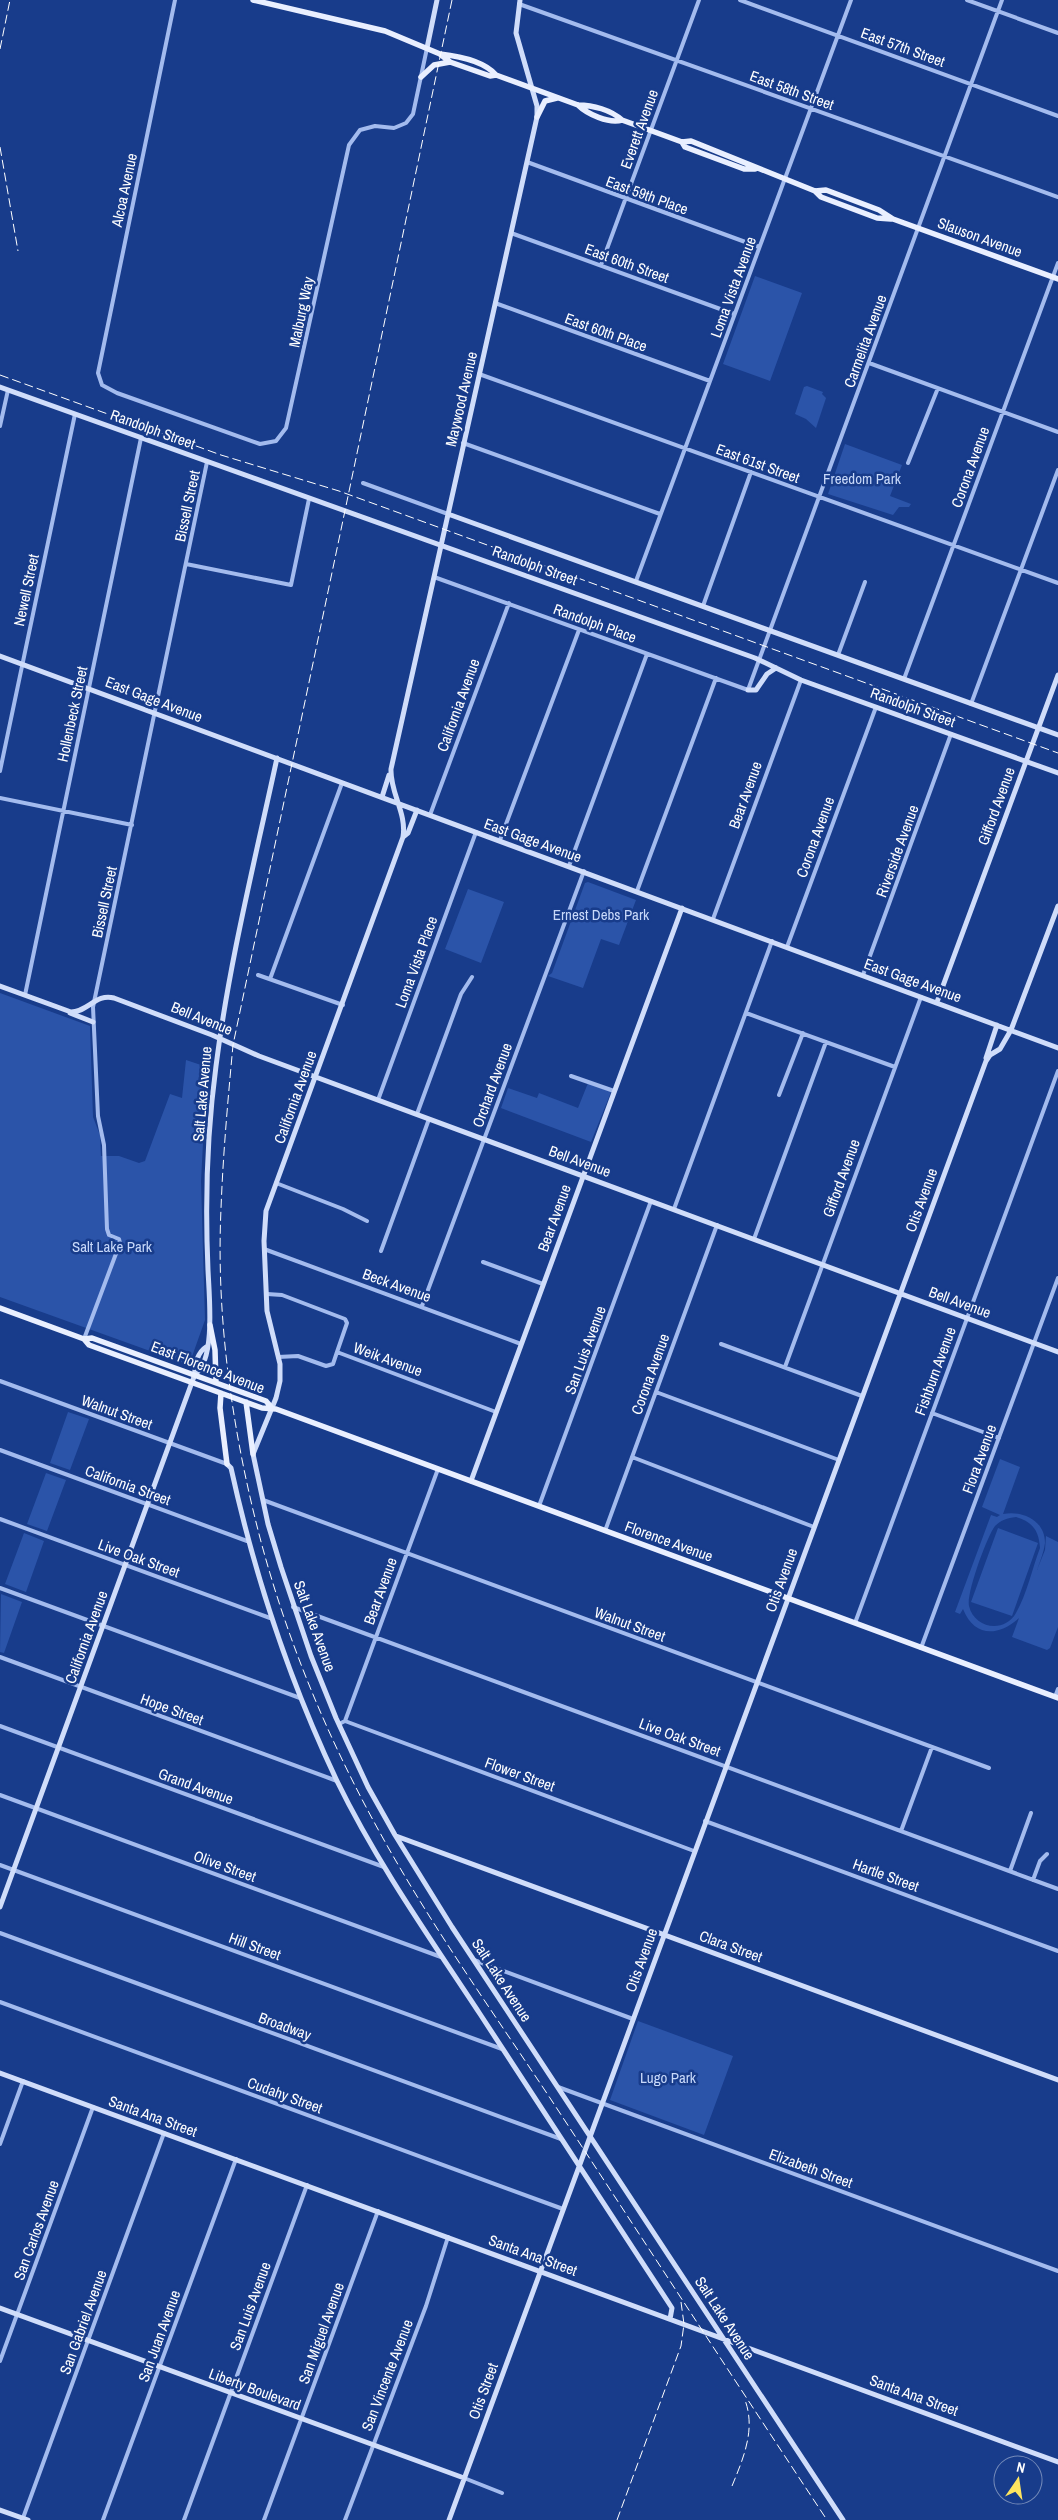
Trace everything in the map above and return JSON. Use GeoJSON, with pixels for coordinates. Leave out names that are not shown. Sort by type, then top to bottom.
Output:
{"type":"FeatureCollection","features":[{"type":"Feature","properties":{"kind":"main road","name":"Slauson Avenue"},"geometry":{"type":"LineString","coordinates":[[253,0],[385,31],[440,54],[450,62],[490,76],[496,75]]}},
{"type":"Feature","properties":{"kind":"main road","name":"Slauson Avenue"},"geometry":{"type":"LineString","coordinates":[[440,54],[454,55],[490,69],[496,75],[531,88],[578,105],[588,105],[616,114],[622,120],[682,142],[690,141],[745,161],[755,168],[815,191],[821,197],[877,218],[893,219],[1055,278]]}},
{"type":"Feature","properties":{"kind":"main road"},"geometry":{"type":"LineString","coordinates":[[421,77],[434,65],[450,62]]}},
{"type":"Feature","properties":{"kind":"main road"},"geometry":{"type":"LineString","coordinates":[[537,117],[545,101],[558,97]]}},
{"type":"Feature","properties":{"kind":"main road","name":"East Florence Avenue"},"geometry":{"type":"LineString","coordinates":[[0,1308],[84,1339],[92,1338],[195,1374],[266,1401],[272,1408]]}},
{"type":"Feature","properties":{"kind":"main road"},"geometry":{"type":"LineString","coordinates":[[210,1325],[215,1350],[216,1382]]}},
{"type":"Feature","properties":{"kind":"main road","name":"East Florence Avenue"},"geometry":{"type":"LineString","coordinates":[[84,1339],[89,1345],[221,1394],[262,1408],[272,1408]]}},
{"type":"Feature","properties":{"kind":"main road"},"geometry":{"type":"LineString","coordinates":[[221,1394],[220,1408],[227,1464]]}},
{"type":"Feature","properties":{"kind":"main road"},"geometry":{"type":"LineString","coordinates":[[246,1402],[253,1454]]}},
{"type":"Feature","properties":{"kind":"main road","name":"Florence Avenue"},"geometry":{"type":"LineString","coordinates":[[272,1408],[1057,1698]]}},
{"type":"Feature","properties":{"kind":"street","name":"Alcoa Avenue"},"geometry":{"type":"LineString","coordinates":[[102,385],[98,371],[175,0]]}},
{"type":"Feature","properties":{"kind":"street"},"geometry":{"type":"LineString","coordinates":[[425,47],[437,0]]}},
{"type":"Feature","properties":{"kind":"street","name":"Everett Avenue"},"geometry":{"type":"LineString","coordinates":[[601,265],[699,0]]}},
{"type":"Feature","properties":{"kind":"street","name":"East 57th Street"},"geometry":{"type":"LineString","coordinates":[[740,0],[1058,116]]}},
{"type":"Feature","properties":{"kind":"street","name":"Loma Vista Avenue"},"geometry":{"type":"LineString","coordinates":[[636,581],[852,0]]}},
{"type":"Feature","properties":{"kind":"street"},"geometry":{"type":"LineString","coordinates":[[966,0],[1058,33]]}},
{"type":"Feature","properties":{"kind":"street","name":"Carmelita Avenue"},"geometry":{"type":"LineString","coordinates":[[748,690],[1002,0]]}},
{"type":"Feature","properties":{"kind":"street","name":"East 58th Street"},"geometry":{"type":"LineString","coordinates":[[519,2],[1058,197]]}},
{"type":"Feature","properties":{"kind":"street","name":"Maywood Avenue"},"geometry":{"type":"LineString","coordinates":[[398,803],[390,779],[391,769],[537,117],[537,106],[516,33],[519,2]]}},
{"type":"Feature","properties":{"kind":"street","name":"Malburg Way"},"geometry":{"type":"LineString","coordinates":[[102,385],[116,393],[260,444],[276,441],[286,428],[294,401],[349,145],[360,130],[375,126],[394,128],[406,123],[413,114],[425,47]]}},
{"type":"Feature","properties":{"kind":"street","name":"East 59th Place"},"geometry":{"type":"LineString","coordinates":[[527,162],[759,247]]}},
{"type":"Feature","properties":{"kind":"street","name":"East 60th Street"},"geometry":{"type":"LineString","coordinates":[[511,233],[734,314]]}},
{"type":"Feature","properties":{"kind":"street","name":"Corona Avenue"},"geometry":{"type":"LineString","coordinates":[[904,678],[1055,278],[1058,263]]}},
{"type":"Feature","properties":{"kind":"street","name":"East 60th Place"},"geometry":{"type":"LineString","coordinates":[[495,303],[710,381]]}},
{"type":"Feature","properties":{"kind":"street"},"geometry":{"type":"LineString","coordinates":[[869,363],[1058,432]]}},
{"type":"Feature","properties":{"kind":"street","name":"East 61st Street"},"geometry":{"type":"LineString","coordinates":[[479,374],[1058,583]]}},
{"type":"Feature","properties":{"kind":"street","name":"Randolph Street"},"geometry":{"type":"LineString","coordinates":[[0,387],[309,499],[441,544],[759,660],[801,680],[1058,773]]}},
{"type":"Feature","properties":{"kind":"street"},"geometry":{"type":"LineString","coordinates":[[908,463],[938,388]]}},
{"type":"Feature","properties":{"kind":"street"},"geometry":{"type":"LineString","coordinates":[[0,426],[8,390]]}},
{"type":"Feature","properties":{"kind":"street","name":"Newell Street"},"geometry":{"type":"LineString","coordinates":[[0,771],[75,414]]}},
{"type":"Feature","properties":{"kind":"street","name":"Hollenbeck Street"},"geometry":{"type":"LineString","coordinates":[[25,995],[141,438]]}},
{"type":"Feature","properties":{"kind":"street"},"geometry":{"type":"LineString","coordinates":[[464,443],[660,514]]}},
{"type":"Feature","properties":{"kind":"street","name":"Bissell Street"},"geometry":{"type":"LineString","coordinates":[[84,1339],[120,1242],[109,1235],[107,1229],[104,1145],[98,1116],[93,1022],[95,1000],[207,462]]}},
{"type":"Feature","properties":{"kind":"street"},"geometry":{"type":"LineString","coordinates":[[971,704],[1058,470]]}},
{"type":"Feature","properties":{"kind":"street"},"geometry":{"type":"LineString","coordinates":[[703,606],[751,472]]}},
{"type":"Feature","properties":{"kind":"street","name":"Randolph Street"},"geometry":{"type":"LineString","coordinates":[[363,483],[1058,735]]}},
{"type":"Feature","properties":{"kind":"street"},"geometry":{"type":"LineString","coordinates":[[186,564],[291,585],[309,499]]}},
{"type":"Feature","properties":{"kind":"street","name":"Randolph Place"},"geometry":{"type":"LineString","coordinates":[[434,577],[748,690]]}},
{"type":"Feature","properties":{"kind":"street"},"geometry":{"type":"LineString","coordinates":[[838,655],[865,582]]}},
{"type":"Feature","properties":{"kind":"street","name":"California Avenue"},"geometry":{"type":"LineString","coordinates":[[430,815],[509,604]]}},
{"type":"Feature","properties":{"kind":"street"},"geometry":{"type":"LineString","coordinates":[[500,840],[579,630]]}},
{"type":"Feature","properties":{"kind":"street"},"geometry":{"type":"LineString","coordinates":[[569,866],[647,654]]}},
{"type":"Feature","properties":{"kind":"street","name":"East Gage Avenue"},"geometry":{"type":"LineString","coordinates":[[0,656],[1058,1048]]}},
{"type":"Feature","properties":{"kind":"street"},"geometry":{"type":"LineString","coordinates":[[748,690],[756,690],[767,674],[776,668]]}},
{"type":"Feature","properties":{"kind":"street","name":"Gifford Avenue"},"geometry":{"type":"LineString","coordinates":[[937,1002],[1058,675]]}},
{"type":"Feature","properties":{"kind":"street"},"geometry":{"type":"LineString","coordinates":[[637,891],[716,678]]}},
{"type":"Feature","properties":{"kind":"street","name":"Bear Avenue"},"geometry":{"type":"LineString","coordinates":[[713,919],[801,680]]}},
{"type":"Feature","properties":{"kind":"street","name":"Corona Avenue"},"geometry":{"type":"LineString","coordinates":[[786,947],[876,707]]}},
{"type":"Feature","properties":{"kind":"street","name":"Riverside Avenue"},"geometry":{"type":"LineString","coordinates":[[863,975],[951,734]]}},
{"type":"Feature","properties":{"kind":"street","name":"Salt Lake Avenue"},"geometry":{"type":"LineString","coordinates":[[195,1374],[194,1368],[201,1350],[206,1347],[210,1325],[207,1254],[208,1175],[213,1092],[220,1038],[277,758]]}},
{"type":"Feature","properties":{"kind":"street"},"geometry":{"type":"LineString","coordinates":[[382,797],[391,769]]}},
{"type":"Feature","properties":{"kind":"street"},"geometry":{"type":"LineString","coordinates":[[270,979],[342,782]]}},
{"type":"Feature","properties":{"kind":"street"},"geometry":{"type":"LineString","coordinates":[[0,798],[132,825]]}},
{"type":"Feature","properties":{"kind":"street","name":"California Avenue"},"geometry":{"type":"LineString","coordinates":[[272,1408],[280,1381],[278,1357],[270,1326],[267,1294],[264,1249],[265,1217],[403,837],[403,818],[398,803]]}},
{"type":"Feature","properties":{"kind":"street"},"geometry":{"type":"LineString","coordinates":[[403,837],[408,833],[417,810]]}},
{"type":"Feature","properties":{"kind":"street","name":"Loma Vista Place"},"geometry":{"type":"LineString","coordinates":[[378,1100],[476,832]]}},
{"type":"Feature","properties":{"kind":"street","name":"Orchard Avenue"},"geometry":{"type":"LineString","coordinates":[[422,1306],[584,871]]}},
{"type":"Feature","properties":{"kind":"street","name":"Otis Avenue"},"geometry":{"type":"LineString","coordinates":[[540,2270],[986,1061],[990,1055],[1000,1049],[1011,1030],[1058,906]]}},
{"type":"Feature","properties":{"kind":"street","name":"Bear Avenue"},"geometry":{"type":"LineString","coordinates":[[471,1481],[682,908]]}},
{"type":"Feature","properties":{"kind":"street"},"geometry":{"type":"LineString","coordinates":[[674,1209],[772,941]]}},
{"type":"Feature","properties":{"kind":"street"},"geometry":{"type":"LineString","coordinates":[[258,975],[343,1005]]}},
{"type":"Feature","properties":{"kind":"street"},"geometry":{"type":"LineString","coordinates":[[417,1114],[461,994],[472,977]]}},
{"type":"Feature","properties":{"kind":"street"},"geometry":{"type":"LineString","coordinates":[[0,986],[93,1022]]}},
{"type":"Feature","properties":{"kind":"street","name":"Bell Avenue"},"geometry":{"type":"LineString","coordinates":[[95,1000],[104,996],[114,998],[220,1038],[243,1050],[1058,1352]]}},
{"type":"Feature","properties":{"kind":"street","name":"Gifford Avenue"},"geometry":{"type":"LineString","coordinates":[[785,1367],[921,997]]}},
{"type":"Feature","properties":{"kind":"street"},"geometry":{"type":"LineString","coordinates":[[68,1011],[79,1011],[95,1000]]}},
{"type":"Feature","properties":{"kind":"street"},"geometry":{"type":"LineString","coordinates":[[746,1012],[895,1067]]}},
{"type":"Feature","properties":{"kind":"street"},"geometry":{"type":"LineString","coordinates":[[986,1061],[997,1025]]}},
{"type":"Feature","properties":{"kind":"street"},"geometry":{"type":"LineString","coordinates":[[779,1095],[803,1033]]}},
{"type":"Feature","properties":{"kind":"street"},"geometry":{"type":"LineString","coordinates":[[754,1239],[826,1042]]}},
{"type":"Feature","properties":{"kind":"street","name":"Fishburn Avenue"},"geometry":{"type":"LineString","coordinates":[[855,1623],[1058,1070]]}},
{"type":"Feature","properties":{"kind":"street"},"geometry":{"type":"LineString","coordinates":[[571,1076],[614,1092]]}},
{"type":"Feature","properties":{"kind":"street"},"geometry":{"type":"LineString","coordinates":[[381,1251],[430,1119]]}},
{"type":"Feature","properties":{"kind":"street"},"geometry":{"type":"LineString","coordinates":[[276,1184],[343,1209],[367,1222]]}},
{"type":"Feature","properties":{"kind":"street","name":"San Luis Avenue"},"geometry":{"type":"LineString","coordinates":[[539,1507],[651,1201]]}},
{"type":"Feature","properties":{"kind":"street","name":"Corona Avenue"},"geometry":{"type":"LineString","coordinates":[[605,1531],[717,1225]]}},
{"type":"Feature","properties":{"kind":"street","name":"Beck Avenue"},"geometry":{"type":"LineString","coordinates":[[264,1249],[521,1344]]}},
{"type":"Feature","properties":{"kind":"street"},"geometry":{"type":"LineString","coordinates":[[483,1262],[544,1284]]}},
{"type":"Feature","properties":{"kind":"street","name":"Flora Avenue"},"geometry":{"type":"LineString","coordinates":[[922,1648],[1058,1278]]}},
{"type":"Feature","properties":{"kind":"street"},"geometry":{"type":"LineString","coordinates":[[267,1294],[282,1296],[345,1318],[347,1324],[338,1352]]}},
{"type":"Feature","properties":{"kind":"street"},"geometry":{"type":"LineString","coordinates":[[722,1344],[862,1396]]}},
{"type":"Feature","properties":{"kind":"street","name":"Weik Avenue"},"geometry":{"type":"LineString","coordinates":[[278,1357],[298,1356],[326,1366],[332,1364],[338,1352],[496,1412]]}},
{"type":"Feature","properties":{"kind":"street","name":"California Avenue"},"geometry":{"type":"LineString","coordinates":[[0,1907],[195,1374]]}},
{"type":"Feature","properties":{"kind":"street","name":"Walnut Street"},"geometry":{"type":"LineString","coordinates":[[0,1381],[227,1464]]}},
{"type":"Feature","properties":{"kind":"street"},"geometry":{"type":"LineString","coordinates":[[656,1392],[838,1460]]}},
{"type":"Feature","properties":{"kind":"street"},"geometry":{"type":"LineString","coordinates":[[253,1454],[272,1408]]}},
{"type":"Feature","properties":{"kind":"street"},"geometry":{"type":"LineString","coordinates":[[932,1413],[999,1438]]}},
{"type":"Feature","properties":{"kind":"street","name":"California Street"},"geometry":{"type":"LineString","coordinates":[[0,1450],[248,1541]]}},
{"type":"Feature","properties":{"kind":"street","name":"Salt Lake Avenue"},"geometry":{"type":"LineString","coordinates":[[253,1454],[263,1500],[294,1607],[339,1724],[368,1787],[395,1835],[474,1960],[843,2520]]}},
{"type":"Feature","properties":{"kind":"street"},"geometry":{"type":"LineString","coordinates":[[632,1458],[814,1527]]}},
{"type":"Feature","properties":{"kind":"street"},"geometry":{"type":"LineString","coordinates":[[227,1464],[231,1468],[248,1541],[270,1618],[300,1698],[337,1781],[384,1867],[672,2308],[670,2318]]}},
{"type":"Feature","properties":{"kind":"street","name":"Bear Avenue"},"geometry":{"type":"LineString","coordinates":[[345,1721],[438,1469]]}},
{"type":"Feature","properties":{"kind":"street","name":"Walnut Street"},"geometry":{"type":"LineString","coordinates":[[263,1500],[989,1768]]}},
{"type":"Feature","properties":{"kind":"street","name":"Live Oak Street"},"geometry":{"type":"LineString","coordinates":[[0,1519],[270,1618]]}},
{"type":"Feature","properties":{"kind":"street"},"geometry":{"type":"LineString","coordinates":[[0,1588],[300,1698]]}},
{"type":"Feature","properties":{"kind":"street","name":"Live Oak Street"},"geometry":{"type":"LineString","coordinates":[[294,1607],[1058,1889]]}},
{"type":"Feature","properties":{"kind":"street","name":"Hope Street"},"geometry":{"type":"LineString","coordinates":[[0,1657],[337,1781]]}},
{"type":"Feature","properties":{"kind":"street"},"geometry":{"type":"LineString","coordinates":[[1057,1698],[1058,1689]]}},
{"type":"Feature","properties":{"kind":"street"},"geometry":{"type":"LineString","coordinates":[[339,1724],[345,1721]]}},
{"type":"Feature","properties":{"kind":"street","name":"Flower Street"},"geometry":{"type":"LineString","coordinates":[[345,1721],[694,1851]]}},
{"type":"Feature","properties":{"kind":"street","name":"Grand Avenue"},"geometry":{"type":"LineString","coordinates":[[0,1726],[384,1867]]}},
{"type":"Feature","properties":{"kind":"street"},"geometry":{"type":"LineString","coordinates":[[901,1831],[932,1747]]}},
{"type":"Feature","properties":{"kind":"street","name":"Olive Street"},"geometry":{"type":"LineString","coordinates":[[0,1795],[443,1958]]}},
{"type":"Feature","properties":{"kind":"street"},"geometry":{"type":"LineString","coordinates":[[1010,1871],[1031,1813]]}},
{"type":"Feature","properties":{"kind":"street","name":"Hartle Street"},"geometry":{"type":"LineString","coordinates":[[705,1821],[1058,1951]]}},
{"type":"Feature","properties":{"kind":"street","name":"Clara Street"},"geometry":{"type":"LineString","coordinates":[[395,1835],[1058,2080]]}},
{"type":"Feature","properties":{"kind":"street"},"geometry":{"type":"LineString","coordinates":[[1033,1880],[1040,1862],[1047,1854]]}},
{"type":"Feature","properties":{"kind":"street","name":"Hill Street"},"geometry":{"type":"LineString","coordinates":[[0,1865],[502,2049]]}},
{"type":"Feature","properties":{"kind":"street","name":"Broadway"},"geometry":{"type":"LineString","coordinates":[[0,1933],[562,2140]]}},
{"type":"Feature","properties":{"kind":"street"},"geometry":{"type":"LineString","coordinates":[[474,1960],[633,2019]]}},
{"type":"Feature","properties":{"kind":"street","name":"Cudahy Street"},"geometry":{"type":"LineString","coordinates":[[0,2002],[563,2209]]}},
{"type":"Feature","properties":{"kind":"street","name":"Santa Ana Street"},"geometry":{"type":"LineString","coordinates":[[0,2073],[1058,2462]]}},
{"type":"Feature","properties":{"kind":"street"},"geometry":{"type":"LineString","coordinates":[[0,2144],[23,2081]]}},
{"type":"Feature","properties":{"kind":"street","name":"Elizabeth Street"},"geometry":{"type":"LineString","coordinates":[[556,2086],[1058,2271]]}},
{"type":"Feature","properties":{"kind":"street","name":"San Carlos Avenue"},"geometry":{"type":"LineString","coordinates":[[0,2361],[94,2107]]}},
{"type":"Feature","properties":{"kind":"street","name":"San Gabriel Avenue"},"geometry":{"type":"LineString","coordinates":[[25,2519],[164,2133]]}},
{"type":"Feature","properties":{"kind":"street","name":"San Juan Avenue"},"geometry":{"type":"LineString","coordinates":[[103,2520],[236,2159]]}},
{"type":"Feature","properties":{"kind":"street","name":"San Luis Avenue"},"geometry":{"type":"LineString","coordinates":[[184,2520],[306,2185]]}},
{"type":"Feature","properties":{"kind":"street","name":"San Miguel Avenue"},"geometry":{"type":"LineString","coordinates":[[264,2520],[378,2211]]}},
{"type":"Feature","properties":{"kind":"street","name":"San Vincente Avenue"},"geometry":{"type":"LineString","coordinates":[[345,2520],[426,2306],[448,2237]]}},
{"type":"Feature","properties":{"kind":"street","name":"Otis Street"},"geometry":{"type":"LineString","coordinates":[[449,2520],[540,2270]]}},
{"type":"Feature","properties":{"kind":"street","name":"Liberty Boulevard"},"geometry":{"type":"LineString","coordinates":[[0,2308],[502,2493]]}},
{"type":"Feature","properties":{"kind":"street"},"geometry":{"type":"LineString","coordinates":[[0,2510],[25,2519]]}},
{"type":"Feature","properties":{"kind":"green space"},"geometry":{"type":"Polygon","coordinates":[[[755,276],[802,293],[770,381],[723,364],[755,276]]]}},
{"type":"Feature","properties":{"kind":"green space"},"geometry":{"type":"Polygon","coordinates":[[[807,386],[823,392],[822,394],[826,398],[816,428],[806,419],[795,414],[804,387],[807,386]]]}},
{"type":"Feature","properties":{"kind":"green space","name":"Freedom Park"},"geometry":{"type":"Polygon","coordinates":[[[845,444],[902,465],[890,496],[911,504],[909,507],[899,507],[893,515],[828,494],[845,444]]]}},
{"type":"Feature","properties":{"kind":"green space","name":"Ernest Debs Park"},"geometry":{"type":"Polygon","coordinates":[[[588,882],[636,900],[619,945],[601,939],[583,988],[548,976],[552,973],[585,883],[588,882]]]}},
{"type":"Feature","properties":{"kind":"green space"},"geometry":{"type":"Polygon","coordinates":[[[468,889],[504,902],[481,963],[445,949],[468,889]]]}},
{"type":"Feature","properties":{"kind":"green space","name":"Salt Lake Park"},"geometry":{"type":"Polygon","coordinates":[[[0,993],[90,1026],[93,1117],[100,1135],[101,1156],[119,1156],[139,1163],[145,1161],[170,1094],[182,1098],[186,1060],[207,1067],[201,1181],[205,1320],[189,1365],[0,1297],[0,993]]]}},
{"type":"Feature","properties":{"kind":"green space"},"geometry":{"type":"Polygon","coordinates":[[[588,1083],[611,1092],[591,1142],[501,1108],[508,1088],[537,1098],[539,1093],[578,1108],[588,1083]]]}},
{"type":"Feature","properties":{"kind":"green space"},"geometry":{"type":"Polygon","coordinates":[[[68,1412],[89,1419],[70,1470],[50,1463],[68,1412]]]}},
{"type":"Feature","properties":{"kind":"green space"},"geometry":{"type":"Polygon","coordinates":[[[1000,1459],[1020,1467],[1003,1514],[1025,1515],[1041,1528],[1045,1543],[1037,1570],[1045,1550],[1046,1536],[1058,1542],[1058,1627],[1050,1648],[1047,1650],[1012,1637],[1019,1618],[1003,1629],[987,1631],[973,1625],[963,1609],[960,1614],[955,1612],[991,1515],[997,1517],[1000,1515],[982,1507],[1000,1459]],[[1010,1518],[995,1526],[982,1553],[974,1578],[969,1606],[977,1619],[990,1626],[1004,1624],[1011,1620],[1016,1613],[1040,1548],[1034,1528],[1022,1519],[1010,1518]]]}},
{"type":"Feature","properties":{"kind":"green space"},"geometry":{"type":"Polygon","coordinates":[[[46,1473],[66,1480],[47,1531],[27,1524],[46,1473]]]}},
{"type":"Feature","properties":{"kind":"green space"},"geometry":{"type":"Polygon","coordinates":[[[998,1528],[1038,1543],[1012,1616],[971,1602],[998,1528]]]}},
{"type":"Feature","properties":{"kind":"green space"},"geometry":{"type":"Polygon","coordinates":[[[24,1533],[44,1541],[26,1592],[5,1584],[24,1533]]]}},
{"type":"Feature","properties":{"kind":"green space"},"geometry":{"type":"Polygon","coordinates":[[[1,1594],[22,1602],[4,1653],[0,1652],[1,1594]]]}},
{"type":"Feature","properties":{"kind":"green space","name":"Lugo Park"},"geometry":{"type":"Polygon","coordinates":[[[638,2021],[733,2056],[704,2135],[610,2100],[638,2021]]]}},
{"type":"Feature","properties":{"kind":"railway"},"geometry":{"type":"LineString","coordinates":[[0,49],[10,0]]}},
{"type":"Feature","properties":{"kind":"railway"},"geometry":{"type":"LineString","coordinates":[[452,0],[233,1045],[223,1168],[220,1250],[224,1332],[234,1414],[249,1494],[282,1611],[325,1723],[360,1796],[419,1900],[827,2520]]}},
{"type":"Feature","properties":{"kind":"railway"},"geometry":{"type":"LineString","coordinates":[[0,147],[18,251]]}},
{"type":"Feature","properties":{"kind":"railway"},"geometry":{"type":"LineString","coordinates":[[0,375],[221,455],[339,491],[1058,753]]}},
{"type":"Feature","properties":{"kind":"railway"},"geometry":{"type":"LineString","coordinates":[[617,2520],[681,2346],[684,2324],[681,2302]]}},
{"type":"Feature","properties":{"kind":"railway"},"geometry":{"type":"LineString","coordinates":[[732,2486],[744,2455],[749,2433],[748,2411],[745,2400]]}}]}
